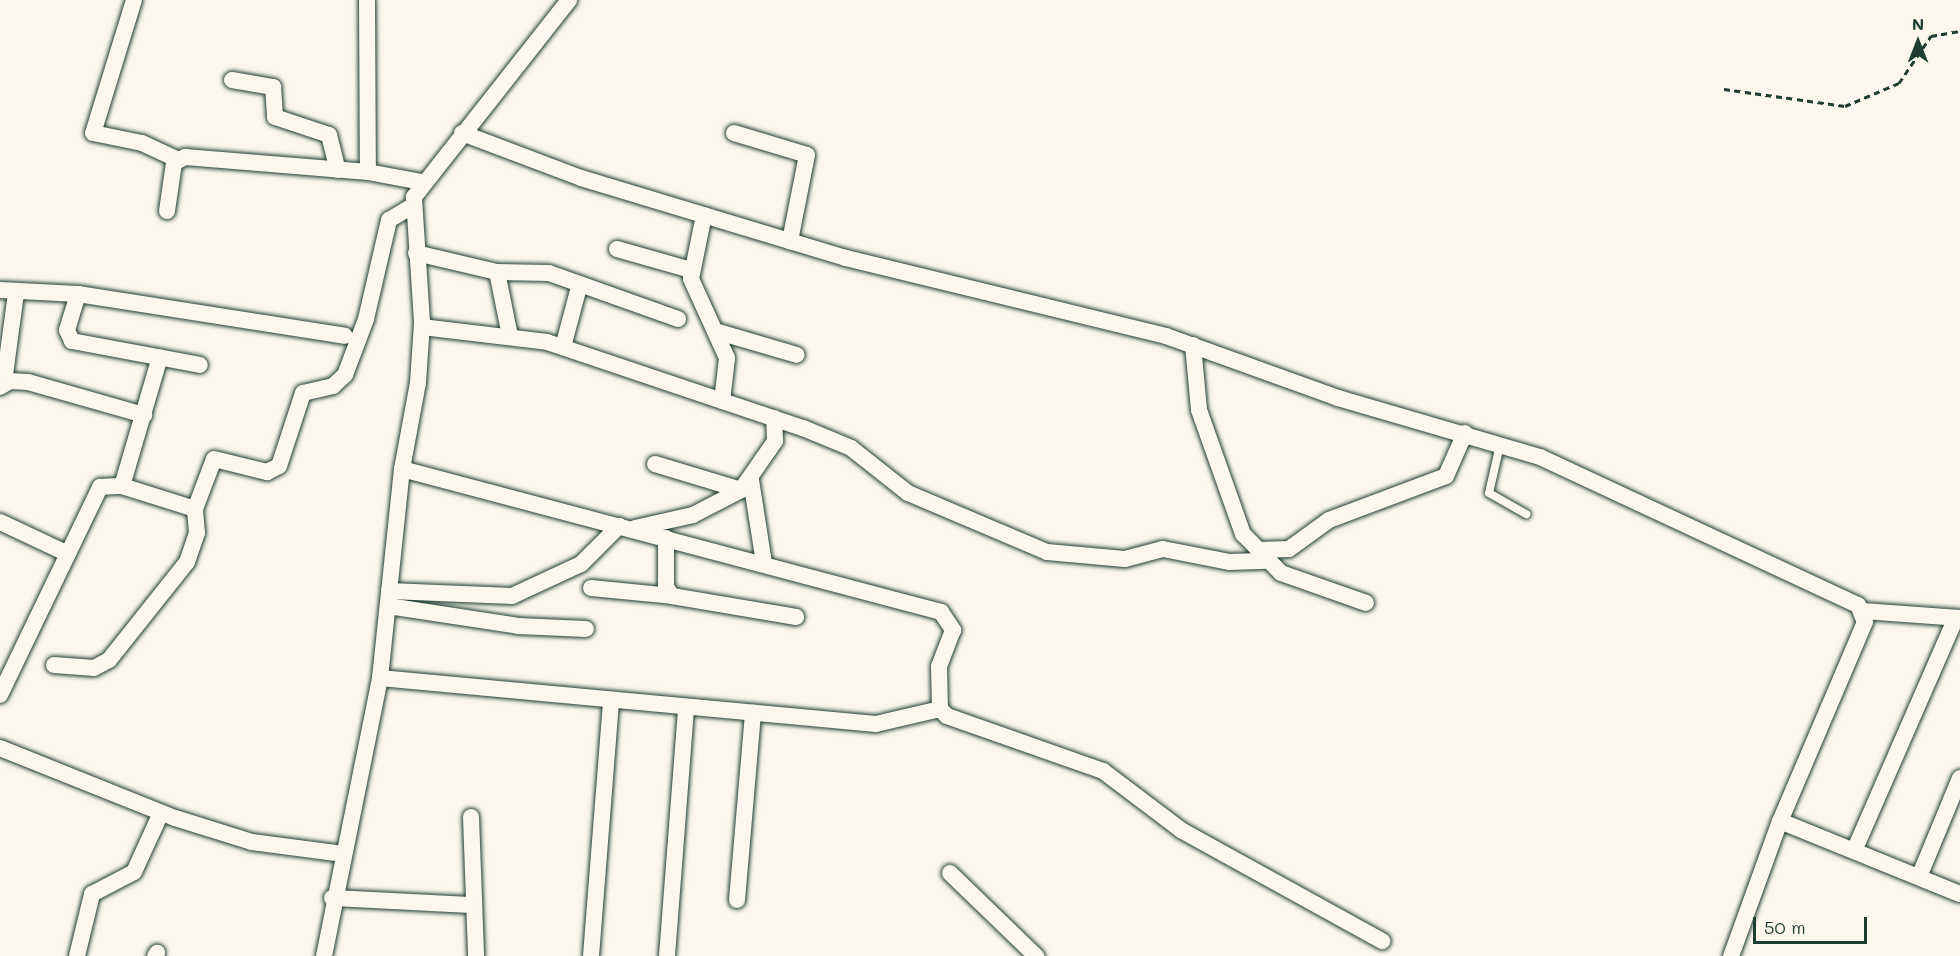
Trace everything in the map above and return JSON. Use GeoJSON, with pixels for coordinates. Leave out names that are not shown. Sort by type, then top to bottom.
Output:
{"type":"FeatureCollection","features":[{"type":"Feature","properties":{"kind":"street"},"geometry":{"type":"LineString","coordinates":[[134,0],[93,133],[141,142],[177,159],[368,172],[422,182]]}},
{"type":"Feature","properties":{"kind":"street"},"geometry":{"type":"LineString","coordinates":[[367,0],[368,172]]}},
{"type":"Feature","properties":{"kind":"street"},"geometry":{"type":"LineString","coordinates":[[324,956],[332,898],[380,678],[402,469],[422,327],[414,206],[422,182],[570,0]]}},
{"type":"Feature","properties":{"kind":"street"},"geometry":{"type":"LineString","coordinates":[[232,80],[277,90],[275,117],[318,127],[329,135],[338,170]]}},
{"type":"Feature","properties":{"kind":"street"},"geometry":{"type":"LineString","coordinates":[[462,133],[580,178],[790,241],[1193,345],[1338,398],[1500,444],[1661,510],[1863,611],[1893,609],[1958,618],[1854,851]]}},
{"type":"Feature","properties":{"kind":"street"},"geometry":{"type":"LineString","coordinates":[[734,133],[807,155],[790,241]]}},
{"type":"Feature","properties":{"kind":"street"},"geometry":{"type":"LineString","coordinates":[[167,211],[177,159]]}},
{"type":"Feature","properties":{"kind":"street"},"geometry":{"type":"LineString","coordinates":[[54,665],[94,668],[109,660],[187,562],[197,533],[195,508],[214,459],[274,471],[303,393],[339,383],[366,319],[389,220],[414,206]]}},
{"type":"Feature","properties":{"kind":"street"},"geometry":{"type":"LineString","coordinates":[[704,215],[691,270],[698,300],[727,358],[722,401]]}},
{"type":"Feature","properties":{"kind":"street"},"geometry":{"type":"LineString","coordinates":[[617,249],[691,270]]}},
{"type":"Feature","properties":{"kind":"street"},"geometry":{"type":"LineString","coordinates":[[416,253],[497,272],[549,273],[579,287],[678,319]]}},
{"type":"Feature","properties":{"kind":"street"},"geometry":{"type":"LineString","coordinates":[[497,272],[510,336]]}},
{"type":"Feature","properties":{"kind":"street"},"geometry":{"type":"LineString","coordinates":[[563,347],[579,287]]}},
{"type":"Feature","properties":{"kind":"street"},"geometry":{"type":"LineString","coordinates":[[144,416],[28,382],[2,385],[8,291],[78,294],[345,336]]}},
{"type":"Feature","properties":{"kind":"street"},"geometry":{"type":"LineString","coordinates":[[78,294],[67,330],[72,341],[200,364]]}},
{"type":"Feature","properties":{"kind":"street"},"geometry":{"type":"LineString","coordinates":[[422,327],[510,336],[563,347],[803,428],[851,448],[908,493],[1047,552],[1125,559],[1163,549],[1229,562],[1289,549],[1329,520],[1446,476],[1465,433]]}},
{"type":"Feature","properties":{"kind":"street"},"geometry":{"type":"LineString","coordinates":[[715,331],[797,355]]}},
{"type":"Feature","properties":{"kind":"street"},"geometry":{"type":"LineString","coordinates":[[1193,345],[1199,410],[1238,526],[1262,556],[1281,573],[1366,603]]}},
{"type":"Feature","properties":{"kind":"street"},"geometry":{"type":"LineString","coordinates":[[122,486],[160,357]]}},
{"type":"Feature","properties":{"kind":"street"},"geometry":{"type":"LineString","coordinates":[[774,418],[775,441]]}},
{"type":"Feature","properties":{"kind":"street"},"geometry":{"type":"LineString","coordinates":[[389,598],[499,599],[581,564],[626,527],[693,515],[746,485],[775,441],[803,428]]}},
{"type":"Feature","properties":{"kind":"street"},"geometry":{"type":"LineString","coordinates":[[655,464],[746,485]]}},
{"type":"Feature","properties":{"kind":"street"},"geometry":{"type":"LineString","coordinates":[[402,469],[764,563],[948,616],[953,630],[939,666],[940,710]]}},
{"type":"Feature","properties":{"kind":"street"},"geometry":{"type":"LineString","coordinates":[[0,695],[95,493],[110,483],[195,508]]}},
{"type":"Feature","properties":{"kind":"street"},"geometry":{"type":"LineString","coordinates":[[746,485],[764,563]]}},
{"type":"Feature","properties":{"kind":"street"},"geometry":{"type":"LineString","coordinates":[[586,517],[597,550]]}},
{"type":"Feature","properties":{"kind":"street"},"geometry":{"type":"LineString","coordinates":[[0,522],[68,554]]}},
{"type":"Feature","properties":{"kind":"street"},"geometry":{"type":"LineString","coordinates":[[666,538],[666,586],[672,596]]}},
{"type":"Feature","properties":{"kind":"street"},"geometry":{"type":"LineString","coordinates":[[591,588],[672,596],[796,617]]}},
{"type":"Feature","properties":{"kind":"street"},"geometry":{"type":"LineString","coordinates":[[389,598],[518,626],[586,629]]}},
{"type":"Feature","properties":{"kind":"street"},"geometry":{"type":"LineString","coordinates":[[1731,956],[1780,821],[1865,622],[1863,611]]}},
{"type":"Feature","properties":{"kind":"street"},"geometry":{"type":"LineString","coordinates":[[380,678],[876,724],[940,710]]}},
{"type":"Feature","properties":{"kind":"street"},"geometry":{"type":"LineString","coordinates":[[591,956],[610,700]]}},
{"type":"Feature","properties":{"kind":"street"},"geometry":{"type":"LineString","coordinates":[[667,956],[686,707]]}},
{"type":"Feature","properties":{"kind":"street"},"geometry":{"type":"LineString","coordinates":[[940,710],[958,724],[1013,735],[1103,771],[1130,786],[1181,830],[1382,942]]}},
{"type":"Feature","properties":{"kind":"street"},"geometry":{"type":"LineString","coordinates":[[737,900],[753,713]]}},
{"type":"Feature","properties":{"kind":"street"},"geometry":{"type":"LineString","coordinates":[[0,748],[161,813],[252,842],[343,854]]}},
{"type":"Feature","properties":{"kind":"street"},"geometry":{"type":"LineString","coordinates":[[1919,877],[1960,778]]}},
{"type":"Feature","properties":{"kind":"street"},"geometry":{"type":"LineString","coordinates":[[77,956],[92,894],[134,872],[161,813]]}},
{"type":"Feature","properties":{"kind":"street"},"geometry":{"type":"LineString","coordinates":[[471,817],[472,905],[476,956]]}},
{"type":"Feature","properties":{"kind":"street"},"geometry":{"type":"LineString","coordinates":[[1780,821],[1960,894]]}},
{"type":"Feature","properties":{"kind":"street"},"geometry":{"type":"LineString","coordinates":[[950,873],[1036,956]]}},
{"type":"Feature","properties":{"kind":"street"},"geometry":{"type":"LineString","coordinates":[[332,898],[472,905]]}},
{"type":"Feature","properties":{"kind":"lane"},"geometry":{"type":"LineString","coordinates":[[1500,444],[1489,494],[1526,513]]}},
{"type":"Feature","properties":{"kind":"path"},"geometry":{"type":"LineString","coordinates":[[1724,89],[1845,106],[1899,83],[1931,36],[1960,31]]}}]}
